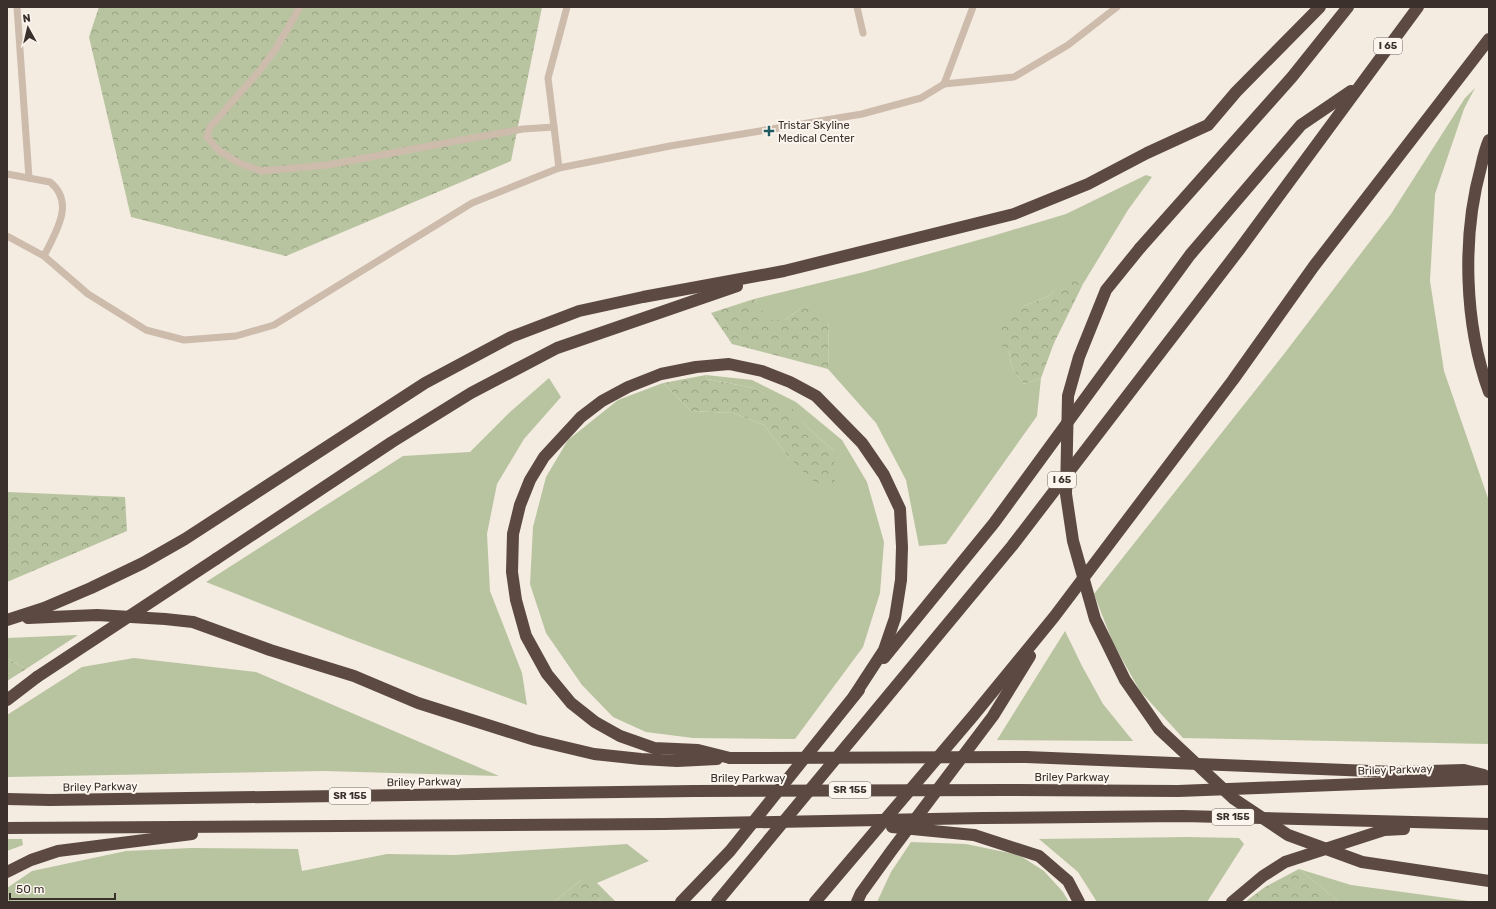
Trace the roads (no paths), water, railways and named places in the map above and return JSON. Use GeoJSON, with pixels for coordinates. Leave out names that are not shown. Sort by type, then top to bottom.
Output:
{"type":"FeatureCollection","features":[{"type":"Feature","properties":{"kind":"highway"},"geometry":{"type":"LineString","coordinates":[[11,619],[44,608],[91,588],[185,539],[425,383],[511,337],[579,311],[784,270],[1014,214],[1088,184],[1147,153],[1208,125],[1236,92],[1320,7]]}},
{"type":"Feature","properties":{"kind":"highway"},"geometry":{"type":"LineString","coordinates":[[1348,7],[1292,78],[1140,248],[1106,290],[1079,357],[1068,396],[1066,494],[1073,541],[1095,619],[1125,680],[1159,729],[1234,799],[1288,835],[1362,862],[1489,881]]}},
{"type":"Feature","properties":{"kind":"highway","name":"I 65"},"geometry":{"type":"LineString","coordinates":[[717,902],[1012,546],[1238,250],[1418,7]]}},
{"type":"Feature","properties":{"kind":"highway"},"geometry":{"type":"LineString","coordinates":[[815,902],[973,716],[1054,617],[1233,380],[1314,266],[1489,40]]}},
{"type":"Feature","properties":{"kind":"highway"},"geometry":{"type":"LineString","coordinates":[[681,902],[730,850],[994,523],[1190,255],[1301,125],[1359,86]]}},
{"type":"Feature","properties":{"kind":"highway"},"geometry":{"type":"LineString","coordinates":[[1489,140],[1475,187],[1469,233],[1468,292],[1476,342],[1484,379],[1489,392]]}},
{"type":"Feature","properties":{"kind":"highway"},"geometry":{"type":"LineString","coordinates":[[7,700],[38,677],[392,442],[471,393],[557,348],[784,270]]}},
{"type":"Feature","properties":{"kind":"highway"},"geometry":{"type":"LineString","coordinates":[[730,758],[698,750],[654,748],[620,736],[595,722],[571,703],[547,674],[526,636],[516,600],[512,572],[513,534],[520,506],[530,480],[544,457],[581,418],[602,402],[628,387],[661,374],[696,367],[729,364],[762,371],[790,382],[816,396],[862,443],[884,475],[900,509],[902,547],[901,580],[895,618],[884,650],[854,696]]}},
{"type":"Feature","properties":{"kind":"highway"},"geometry":{"type":"LineString","coordinates":[[11,619],[97,615],[193,622],[270,650],[354,676],[418,703],[536,740],[594,754],[677,761],[730,758],[1026,757],[1395,772],[1464,770],[1489,778]]}},
{"type":"Feature","properties":{"kind":"highway"},"geometry":{"type":"LineString","coordinates":[[857,902],[861,893],[892,850],[993,716],[1054,617]]}},
{"type":"Feature","properties":{"kind":"highway","name":"Briley Parkway"},"geometry":{"type":"LineString","coordinates":[[7,799],[50,800],[694,791],[1178,791],[1489,778]]}},
{"type":"Feature","properties":{"kind":"highway","name":"SR 155"},"geometry":{"type":"LineString","coordinates":[[7,828],[663,824],[1183,816],[1486,824]]}},
{"type":"Feature","properties":{"kind":"highway"},"geometry":{"type":"LineString","coordinates":[[843,822],[974,835],[1039,856],[1068,880],[1079,902]]}},
{"type":"Feature","properties":{"kind":"highway"},"geometry":{"type":"LineString","coordinates":[[1232,902],[1263,876],[1285,862],[1384,830],[1486,824]]}},
{"type":"Feature","properties":{"kind":"highway"},"geometry":{"type":"LineString","coordinates":[[7,872],[31,860],[58,851],[249,826]]}},
{"type":"Feature","properties":{"kind":"highway"},"geometry":{"type":"LineString","coordinates":[[848,902],[892,850]]}},
{"type":"Feature","properties":{"kind":"lane"},"geometry":{"type":"LineString","coordinates":[[17,7],[29,178]]}},
{"type":"Feature","properties":{"kind":"lane"},"geometry":{"type":"LineString","coordinates":[[300,7],[275,50],[261,69],[210,127],[207,137],[218,150],[240,163],[261,171],[322,166],[516,130],[554,127]]}},
{"type":"Feature","properties":{"kind":"lane"},"geometry":{"type":"LineString","coordinates":[[559,168],[548,78],[567,7]]}},
{"type":"Feature","properties":{"kind":"lane"},"geometry":{"type":"LineString","coordinates":[[856,7],[863,33]]}},
{"type":"Feature","properties":{"kind":"lane"},"geometry":{"type":"LineString","coordinates":[[944,84],[973,7]]}},
{"type":"Feature","properties":{"kind":"lane"},"geometry":{"type":"LineString","coordinates":[[7,236],[44,256],[88,294],[146,330],[184,340],[236,336],[274,325],[472,203],[559,168],[670,146],[862,114],[921,98],[944,84],[1014,77],[1068,45],[1117,7]]}},
{"type":"Feature","properties":{"kind":"lane"},"geometry":{"type":"LineString","coordinates":[[7,174],[50,182],[56,186],[59,192],[64,212],[44,256]]}},
{"type":"Feature","properties":{"kind":"place","name":"Tristar Skyline Medical Center"},"geometry":{"type":"Point","coordinates":[769,131]}}]}
